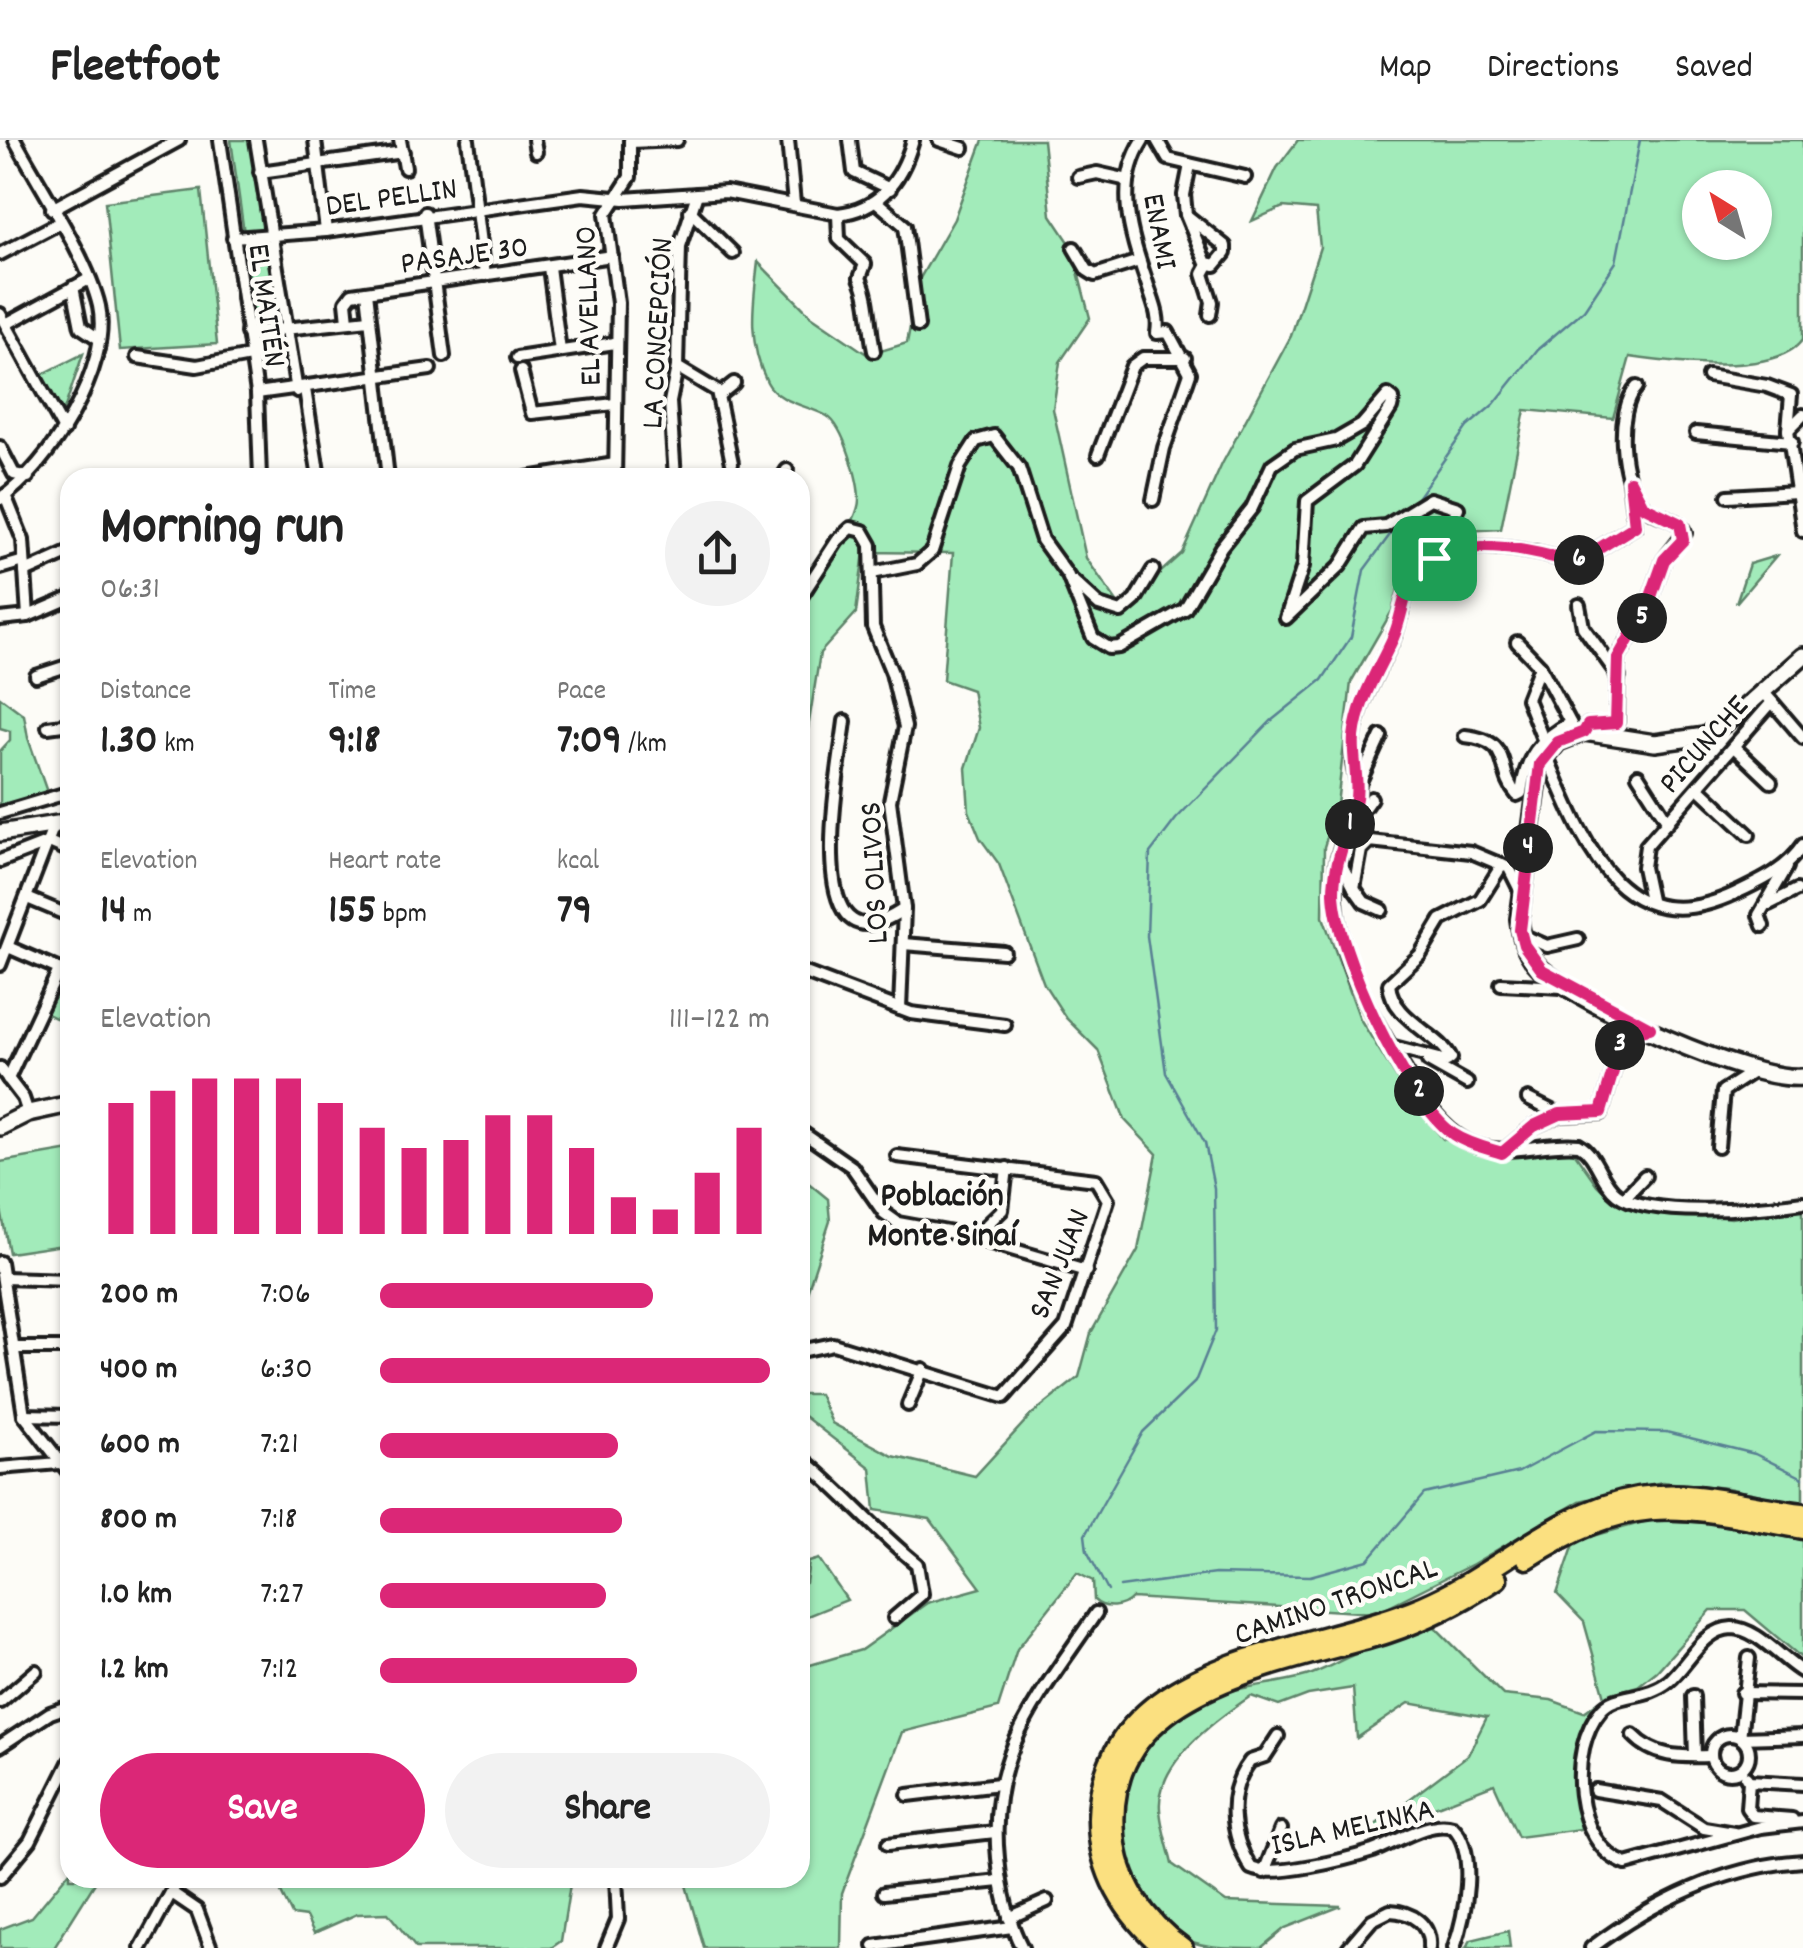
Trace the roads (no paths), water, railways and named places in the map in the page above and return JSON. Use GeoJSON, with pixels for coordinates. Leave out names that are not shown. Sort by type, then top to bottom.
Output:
{"type":"FeatureCollection","features":[{"type":"Feature","properties":{"kind":"main road","name":"CAMINO TRONCAL"},"geometry":{"type":"LineString","coordinates":[[1164,1948],[1128,1912],[1113,1888],[1103,1862],[1098,1820],[1104,1778],[1116,1750],[1143,1713],[1167,1694],[1195,1679],[1428,1604],[1556,1527],[1608,1504],[1690,1493],[1803,1513]]}},
{"type":"Feature","properties":{"kind":"main road","name":"CAMINO TRONCAL"},"geometry":{"type":"LineString","coordinates":[[1183,1948],[1160,1930],[1131,1892],[1117,1854],[1114,1828],[1118,1788],[1127,1763],[1140,1740],[1168,1710],[1216,1686],[1427,1619],[1556,1542],[1607,1518],[1691,1506],[1803,1529]]}},
{"type":"Feature","properties":{"kind":"street"},"geometry":{"type":"LineString","coordinates":[[15,140],[99,307],[98,339],[64,430],[28,477],[2,497],[23,540],[28,616]]}},
{"type":"Feature","properties":{"kind":"street"},"geometry":{"type":"LineString","coordinates":[[52,209],[179,140]]}},
{"type":"Feature","properties":{"kind":"street","name":"EL MAITÉN"},"geometry":{"type":"LineString","coordinates":[[220,140],[256,393],[260,468]]}},
{"type":"Feature","properties":{"kind":"street","name":"EL MAITÉN"},"geometry":{"type":"LineString","coordinates":[[256,140],[286,330],[317,468]]}},
{"type":"Feature","properties":{"kind":"street"},"geometry":{"type":"LineString","coordinates":[[314,140],[326,230]]}},
{"type":"Feature","properties":{"kind":"street"},"geometry":{"type":"LineString","coordinates":[[376,140],[378,156]]}},
{"type":"Feature","properties":{"kind":"street"},"geometry":{"type":"LineString","coordinates":[[468,140],[485,275]]}},
{"type":"Feature","properties":{"kind":"street"},"geometry":{"type":"LineString","coordinates":[[630,141],[676,140]]}},
{"type":"Feature","properties":{"kind":"street"},"geometry":{"type":"LineString","coordinates":[[788,140],[794,204]]}},
{"type":"Feature","properties":{"kind":"street"},"geometry":{"type":"LineString","coordinates":[[850,140],[854,172],[890,189]]}},
{"type":"Feature","properties":{"kind":"street"},"geometry":{"type":"LineString","coordinates":[[874,351],[865,306],[868,293],[860,278],[865,264],[839,239],[838,214],[877,202],[890,189],[912,140]]}},
{"type":"Feature","properties":{"kind":"street"},"geometry":{"type":"LineString","coordinates":[[939,140],[963,148]]}},
{"type":"Feature","properties":{"kind":"street","name":"ENAMI"},"geometry":{"type":"LineString","coordinates":[[1144,140],[1128,180],[1126,209],[1157,314],[1158,333],[1168,332],[1186,358]]}},
{"type":"Feature","properties":{"kind":"street"},"geometry":{"type":"LineString","coordinates":[[1157,140],[1163,155],[1245,177]]}},
{"type":"Feature","properties":{"kind":"street","name":"EL AVELLANO"},"geometry":{"type":"LineString","coordinates":[[615,468],[618,303],[606,214],[630,177],[630,141]]}},
{"type":"Feature","properties":{"kind":"street"},"geometry":{"type":"LineString","coordinates":[[260,172],[378,156],[402,146],[406,168]]}},
{"type":"Feature","properties":{"kind":"street"},"geometry":{"type":"LineString","coordinates":[[1190,165],[1184,195],[1186,214],[1208,265],[1204,274],[1212,302],[1210,315]]}},
{"type":"Feature","properties":{"kind":"street"},"geometry":{"type":"LineString","coordinates":[[1078,177],[1097,173],[1128,180]]}},
{"type":"Feature","properties":{"kind":"street","name":"DEL PELLIN"},"geometry":{"type":"LineString","coordinates":[[234,238],[272,237],[583,194],[614,198],[736,194],[838,214]]}},
{"type":"Feature","properties":{"kind":"street","name":"LA CONCEPCIÓN"},"geometry":{"type":"LineString","coordinates":[[674,468],[670,402],[677,367],[680,246],[696,194]]}},
{"type":"Feature","properties":{"kind":"street"},"geometry":{"type":"LineString","coordinates":[[877,202],[905,226],[918,326]]}},
{"type":"Feature","properties":{"kind":"street"},"geometry":{"type":"LineString","coordinates":[[690,210],[733,252]]}},
{"type":"Feature","properties":{"kind":"street"},"geometry":{"type":"LineString","coordinates":[[424,214],[444,356]]}},
{"type":"Feature","properties":{"kind":"street"},"geometry":{"type":"LineString","coordinates":[[1186,214],[1225,246],[1218,262],[1208,265]]}},
{"type":"Feature","properties":{"kind":"street"},"geometry":{"type":"LineString","coordinates":[[0,254],[59,223]]}},
{"type":"Feature","properties":{"kind":"street"},"geometry":{"type":"LineString","coordinates":[[1074,248],[1087,270],[1095,274],[1139,261]]}},
{"type":"Feature","properties":{"kind":"street","name":"PASAJE 30"},"geometry":{"type":"LineString","coordinates":[[348,321],[348,297],[367,292],[612,256]]}},
{"type":"Feature","properties":{"kind":"street"},"geometry":{"type":"LineString","coordinates":[[549,267],[560,351]]}},
{"type":"Feature","properties":{"kind":"street"},"geometry":{"type":"LineString","coordinates":[[64,430],[4,318],[88,279]]}},
{"type":"Feature","properties":{"kind":"street"},"geometry":{"type":"LineString","coordinates":[[73,287],[81,328],[98,339]]}},
{"type":"Feature","properties":{"kind":"street"},"geometry":{"type":"LineString","coordinates":[[367,292],[387,468]]}},
{"type":"Feature","properties":{"kind":"street"},"geometry":{"type":"LineString","coordinates":[[246,333],[369,320]]}},
{"type":"Feature","properties":{"kind":"street"},"geometry":{"type":"LineString","coordinates":[[518,358],[615,343]]}},
{"type":"Feature","properties":{"kind":"street"},"geometry":{"type":"LineString","coordinates":[[137,357],[198,366],[250,356]]}},
{"type":"Feature","properties":{"kind":"street"},"geometry":{"type":"LineString","coordinates":[[1098,455],[1132,366],[1143,358],[1186,358],[1188,382],[1164,448],[1153,500]]}},
{"type":"Feature","properties":{"kind":"street"},"geometry":{"type":"LineString","coordinates":[[677,367],[719,395],[732,463]]}},
{"type":"Feature","properties":{"kind":"street"},"geometry":{"type":"LineString","coordinates":[[256,393],[374,380],[430,369]]}},
{"type":"Feature","properties":{"kind":"street"},"geometry":{"type":"LineString","coordinates":[[520,371],[532,413],[614,404]]}},
{"type":"Feature","properties":{"kind":"street"},"geometry":{"type":"LineString","coordinates":[[1708,376],[1789,394],[1790,436],[1803,531]]}},
{"type":"Feature","properties":{"kind":"street"},"geometry":{"type":"LineString","coordinates":[[719,395],[734,383]]}},
{"type":"Feature","properties":{"kind":"street"},"geometry":{"type":"LineString","coordinates":[[1434,558],[1500,548],[1572,562],[1635,526],[1622,419],[1624,406],[1637,387]]}},
{"type":"Feature","properties":{"kind":"street"},"geometry":{"type":"LineString","coordinates":[[1068,576],[1093,638],[1108,648],[1119,647],[1185,609],[1221,546],[1252,508],[1272,465],[1295,450],[1329,442],[1362,425],[1388,395],[1393,399],[1391,408],[1355,465],[1307,501],[1303,566],[1286,618],[1340,566],[1364,528],[1386,526],[1430,500],[1458,508],[1434,558],[1411,578],[1394,637],[1363,696],[1352,761],[1358,786]]}},
{"type":"Feature","properties":{"kind":"street"},"geometry":{"type":"LineString","coordinates":[[1790,436],[1803,415]]}},
{"type":"Feature","properties":{"kind":"street"},"geometry":{"type":"LineString","coordinates":[[1696,433],[1790,436]]}},
{"type":"Feature","properties":{"kind":"street"},"geometry":{"type":"LineString","coordinates":[[810,583],[841,536],[852,528],[867,536],[872,573],[917,564],[932,551],[960,466],[976,442],[988,436],[998,439],[1018,468],[1047,550],[1099,605],[1121,612],[1135,600],[1153,570]]}},
{"type":"Feature","properties":{"kind":"street"},"geometry":{"type":"LineString","coordinates":[[0,447],[14,474]]}},
{"type":"Feature","properties":{"kind":"street"},"geometry":{"type":"LineString","coordinates":[[590,468],[615,464]]}},
{"type":"Feature","properties":{"kind":"street"},"geometry":{"type":"LineString","coordinates":[[0,474],[28,477]]}},
{"type":"Feature","properties":{"kind":"street"},"geometry":{"type":"LineString","coordinates":[[1465,736],[1486,740],[1502,753],[1517,795],[1522,793],[1525,767],[1542,738],[1588,725],[1616,723],[1623,647],[1648,605],[1664,560],[1685,533],[1680,524],[1643,506],[1630,481]]}},
{"type":"Feature","properties":{"kind":"street"},"geometry":{"type":"LineString","coordinates":[[1728,496],[1796,492]]}},
{"type":"Feature","properties":{"kind":"street"},"geometry":{"type":"LineString","coordinates":[[0,568],[25,567],[60,555]]}},
{"type":"Feature","properties":{"kind":"street","name":"LOS OLIVOS"},"geometry":{"type":"LineString","coordinates":[[872,573],[873,622],[904,716],[901,762],[890,801],[904,909],[900,1008]]}},
{"type":"Feature","properties":{"kind":"street"},"geometry":{"type":"LineString","coordinates":[[0,619],[28,616],[60,602]]}},
{"type":"Feature","properties":{"kind":"street"},"geometry":{"type":"LineString","coordinates":[[1580,605],[1583,627],[1618,678]]}},
{"type":"Feature","properties":{"kind":"street"},"geometry":{"type":"LineString","coordinates":[[1516,642],[1540,666],[1577,729]]}},
{"type":"Feature","properties":{"kind":"street"},"geometry":{"type":"LineString","coordinates":[[1803,656],[1768,696],[1719,728],[1688,741],[1655,743],[1577,729],[1546,754],[1534,795],[1522,895],[1522,934],[1534,962],[1568,987],[1752,1073],[1780,1079],[1803,1077]]}},
{"type":"Feature","properties":{"kind":"street"},"geometry":{"type":"LineString","coordinates":[[1540,666],[1527,700],[1542,738]]}},
{"type":"Feature","properties":{"kind":"street"},"geometry":{"type":"LineString","coordinates":[[36,676],[60,668]]}},
{"type":"Feature","properties":{"kind":"street"},"geometry":{"type":"LineString","coordinates":[[1768,696],[1803,738]]}},
{"type":"Feature","properties":{"kind":"street","name":"PICUNCHE"},"geometry":{"type":"LineString","coordinates":[[1638,774],[1668,822],[1734,747],[1768,696]]}},
{"type":"Feature","properties":{"kind":"street"},"geometry":{"type":"LineString","coordinates":[[845,721],[831,832],[837,904],[845,915],[862,922],[883,920],[904,909]]}},
{"type":"Feature","properties":{"kind":"street"},"geometry":{"type":"LineString","coordinates":[[48,727],[60,725]]}},
{"type":"Feature","properties":{"kind":"street"},"geometry":{"type":"LineString","coordinates":[[1381,736],[1358,786],[1338,858],[1334,889],[1341,941],[1390,1046],[1442,1124],[1471,1144],[1502,1153],[1580,1144],[1604,1180],[1624,1198],[1714,1210],[1803,1202]]}},
{"type":"Feature","properties":{"kind":"street"},"geometry":{"type":"LineString","coordinates":[[1734,747],[1771,782]]}},
{"type":"Feature","properties":{"kind":"street"},"geometry":{"type":"LineString","coordinates":[[1546,754],[1592,858],[1612,879],[1650,900],[1700,907],[1787,866]]}},
{"type":"Feature","properties":{"kind":"street"},"geometry":{"type":"LineString","coordinates":[[1700,789],[1749,835]]}},
{"type":"Feature","properties":{"kind":"street"},"geometry":{"type":"LineString","coordinates":[[0,812],[60,795]]}},
{"type":"Feature","properties":{"kind":"street"},"geometry":{"type":"LineString","coordinates":[[1348,830],[1372,798]]}},
{"type":"Feature","properties":{"kind":"street"},"geometry":{"type":"LineString","coordinates":[[1650,900],[1642,856],[1668,822]]}},
{"type":"Feature","properties":{"kind":"street"},"geometry":{"type":"LineString","coordinates":[[0,833],[60,824]]}},
{"type":"Feature","properties":{"kind":"street"},"geometry":{"type":"LineString","coordinates":[[0,965],[48,842],[60,827]]}},
{"type":"Feature","properties":{"kind":"street"},"geometry":{"type":"LineString","coordinates":[[0,861],[48,842],[60,847]]}},
{"type":"Feature","properties":{"kind":"street"},"geometry":{"type":"LineString","coordinates":[[1354,888],[1361,850],[1370,842],[1471,852],[1512,872],[1522,895]]}},
{"type":"Feature","properties":{"kind":"street"},"geometry":{"type":"LineString","coordinates":[[1763,926],[1759,914],[1803,845]]}},
{"type":"Feature","properties":{"kind":"street"},"geometry":{"type":"LineString","coordinates":[[1338,858],[1364,902],[1382,910]]}},
{"type":"Feature","properties":{"kind":"street"},"geometry":{"type":"LineString","coordinates":[[1390,1046],[1447,1062],[1452,1055],[1420,1031],[1388,987],[1420,954],[1440,920],[1480,900],[1502,865]]}},
{"type":"Feature","properties":{"kind":"street"},"geometry":{"type":"LineString","coordinates":[[1768,904],[1797,890]]}},
{"type":"Feature","properties":{"kind":"street"},"geometry":{"type":"LineString","coordinates":[[27,898],[60,912]]}},
{"type":"Feature","properties":{"kind":"street"},"geometry":{"type":"LineString","coordinates":[[1522,934],[1547,946],[1578,939]]}},
{"type":"Feature","properties":{"kind":"street"},"geometry":{"type":"LineString","coordinates":[[903,944],[1004,952]]}},
{"type":"Feature","properties":{"kind":"street"},"geometry":{"type":"LineString","coordinates":[[8,947],[60,970]]}},
{"type":"Feature","properties":{"kind":"street"},"geometry":{"type":"LineString","coordinates":[[810,974],[900,1008],[1005,1025]]}},
{"type":"Feature","properties":{"kind":"street"},"geometry":{"type":"LineString","coordinates":[[8,1078],[60,980]]}},
{"type":"Feature","properties":{"kind":"street"},"geometry":{"type":"LineString","coordinates":[[1502,984],[1568,987]]}},
{"type":"Feature","properties":{"kind":"street"},"geometry":{"type":"LineString","coordinates":[[1502,1153],[1534,1126],[1560,1114],[1601,1112],[1624,1034],[1650,1028]]}},
{"type":"Feature","properties":{"kind":"street"},"geometry":{"type":"LineString","coordinates":[[1418,1056],[1467,1083]]}},
{"type":"Feature","properties":{"kind":"street"},"geometry":{"type":"LineString","coordinates":[[0,1068],[28,1113]]}},
{"type":"Feature","properties":{"kind":"street"},"geometry":{"type":"LineString","coordinates":[[1718,1147],[1723,1091],[1752,1073]]}},
{"type":"Feature","properties":{"kind":"street"},"geometry":{"type":"LineString","coordinates":[[1528,1099],[1560,1114]]}},
{"type":"Feature","properties":{"kind":"street"},"geometry":{"type":"LineString","coordinates":[[0,1127],[28,1113],[60,1106]]}},
{"type":"Feature","properties":{"kind":"street"},"geometry":{"type":"LineString","coordinates":[[810,1138],[852,1167],[894,1221],[973,1238],[1086,1272]]}},
{"type":"Feature","properties":{"kind":"street"},"geometry":{"type":"LineString","coordinates":[[897,1156],[1007,1168],[1002,1210],[973,1238]]}},
{"type":"Feature","properties":{"kind":"street","name":"SAN JUAN"},"geometry":{"type":"LineString","coordinates":[[923,1369],[1004,1397],[1066,1327],[1108,1200],[1096,1180],[1007,1168]]}},
{"type":"Feature","properties":{"kind":"street"},"geometry":{"type":"LineString","coordinates":[[1624,1198],[1645,1176]]}},
{"type":"Feature","properties":{"kind":"street"},"geometry":{"type":"LineString","coordinates":[[0,1262],[24,1415],[59,1463]]}},
{"type":"Feature","properties":{"kind":"street"},"geometry":{"type":"LineString","coordinates":[[2,1278],[60,1280]]}},
{"type":"Feature","properties":{"kind":"street"},"geometry":{"type":"LineString","coordinates":[[810,1350],[833,1344],[852,1353],[923,1369],[908,1405]]}},
{"type":"Feature","properties":{"kind":"street"},"geometry":{"type":"LineString","coordinates":[[14,1348],[60,1348]]}},
{"type":"Feature","properties":{"kind":"street"},"geometry":{"type":"LineString","coordinates":[[24,1415],[60,1416]]}},
{"type":"Feature","properties":{"kind":"street"},"geometry":{"type":"LineString","coordinates":[[0,1468],[59,1463]]}},
{"type":"Feature","properties":{"kind":"street"},"geometry":{"type":"LineString","coordinates":[[810,1464],[836,1484],[884,1539],[918,1564],[922,1594],[894,1618]]}},
{"type":"Feature","properties":{"kind":"street"},"geometry":{"type":"LineString","coordinates":[[1022,1948],[1000,1882],[995,1832],[998,1784],[1025,1720],[1096,1613]]}},
{"type":"Feature","properties":{"kind":"street"},"geometry":{"type":"LineString","coordinates":[[1803,1672],[1748,1631],[1728,1628],[1702,1644],[1670,1680],[1645,1696],[1610,1701],[1594,1719],[1580,1770],[1583,1810],[1591,1833],[1614,1860],[1638,1862],[1740,1834],[1803,1822]]}},
{"type":"Feature","properties":{"kind":"street"},"geometry":{"type":"LineString","coordinates":[[1741,1770],[1748,1758],[1740,1738],[1749,1658]]}},
{"type":"Feature","properties":{"kind":"street"},"geometry":{"type":"LineString","coordinates":[[0,1702],[36,1671]]}},
{"type":"Feature","properties":{"kind":"street"},"geometry":{"type":"LineString","coordinates":[[1742,1694],[1803,1694]]}},
{"type":"Feature","properties":{"kind":"street"},"geometry":{"type":"LineString","coordinates":[[1693,1696],[1695,1756]]}},
{"type":"Feature","properties":{"kind":"street"},"geometry":{"type":"LineString","coordinates":[[0,1746],[60,1710]]}},
{"type":"Feature","properties":{"kind":"street"},"geometry":{"type":"LineString","coordinates":[[1633,1735],[1646,1748],[1664,1755],[1710,1756]]}},
{"type":"Feature","properties":{"kind":"street","name":"ISLA MELINKA"},"geometry":{"type":"LineString","coordinates":[[1278,1736],[1265,1756],[1250,1761],[1239,1775],[1232,1803],[1247,1862],[1264,1872],[1370,1852],[1439,1825],[1453,1826],[1466,1852],[1461,1928],[1454,1948]]}},
{"type":"Feature","properties":{"kind":"street"},"geometry":{"type":"LineString","coordinates":[[1710,1756],[1720,1737],[1803,1736]]}},
{"type":"Feature","properties":{"kind":"street"},"geometry":{"type":"LineString","coordinates":[[1710,1756],[1720,1771],[1741,1770]]}},
{"type":"Feature","properties":{"kind":"street"},"geometry":{"type":"LineString","coordinates":[[1741,1770],[1749,1781],[1747,1808],[1753,1816],[1803,1822]]}},
{"type":"Feature","properties":{"kind":"street"},"geometry":{"type":"LineString","coordinates":[[0,1877],[30,1841],[60,1781]]}},
{"type":"Feature","properties":{"kind":"street"},"geometry":{"type":"LineString","coordinates":[[1749,1781],[1803,1784]]}},
{"type":"Feature","properties":{"kind":"street"},"geometry":{"type":"LineString","coordinates":[[908,1795],[998,1784]]}},
{"type":"Feature","properties":{"kind":"street"},"geometry":{"type":"LineString","coordinates":[[1594,1790],[1662,1801],[1704,1828],[1740,1834]]}},
{"type":"Feature","properties":{"kind":"street"},"geometry":{"type":"LineString","coordinates":[[1264,1872],[1281,1829]]}},
{"type":"Feature","properties":{"kind":"street"},"geometry":{"type":"LineString","coordinates":[[888,1844],[995,1832]]}},
{"type":"Feature","properties":{"kind":"street"},"geometry":{"type":"LineString","coordinates":[[1591,1948],[1720,1874],[1762,1864],[1803,1861]]}},
{"type":"Feature","properties":{"kind":"street"},"geometry":{"type":"LineString","coordinates":[[884,1894],[1000,1882]]}},
{"type":"Feature","properties":{"kind":"street"},"geometry":{"type":"LineString","coordinates":[[141,1948],[174,1888]]}},
{"type":"Feature","properties":{"kind":"street"},"geometry":{"type":"LineString","coordinates":[[606,1948],[618,1919],[616,1888]]}},
{"type":"Feature","properties":{"kind":"street"},"geometry":{"type":"LineString","coordinates":[[172,1892],[197,1910],[212,1948]]}},
{"type":"Feature","properties":{"kind":"street"},"geometry":{"type":"LineString","coordinates":[[874,1946],[1011,1922],[1047,1901]]}},
{"type":"Feature","properties":{"kind":"street"},"geometry":{"type":"LineString","coordinates":[[1348,1948],[1372,1920],[1390,1911],[1418,1920],[1426,1929],[1429,1948]]}},
{"type":"Feature","properties":{"kind":"waterway"},"geometry":{"type":"LineString","coordinates":[[1417,498],[1467,427],[1494,404],[1538,349],[1584,310],[1616,262],[1640,140]]}},
{"type":"Feature","properties":{"kind":"waterway"},"geometry":{"type":"LineString","coordinates":[[1108,1591],[1087,1551],[1085,1535],[1143,1432],[1195,1382],[1216,1330],[1214,1188],[1205,1143],[1166,1073],[1147,936],[1150,853],[1176,819],[1271,721],[1322,680],[1351,637],[1364,570],[1395,528]]}},
{"type":"Feature","properties":{"kind":"waterway"},"geometry":{"type":"LineString","coordinates":[[1120,1587],[1215,1574],[1310,1576],[1368,1560],[1424,1494],[1519,1472],[1596,1431],[1666,1432],[1755,1454],[1803,1478]]}},
{"type":"Feature","properties":{"kind":"district","name":"Población Monte Sinaí"},"geometry":{"type":"Point","coordinates":[942,1213]}}]}
